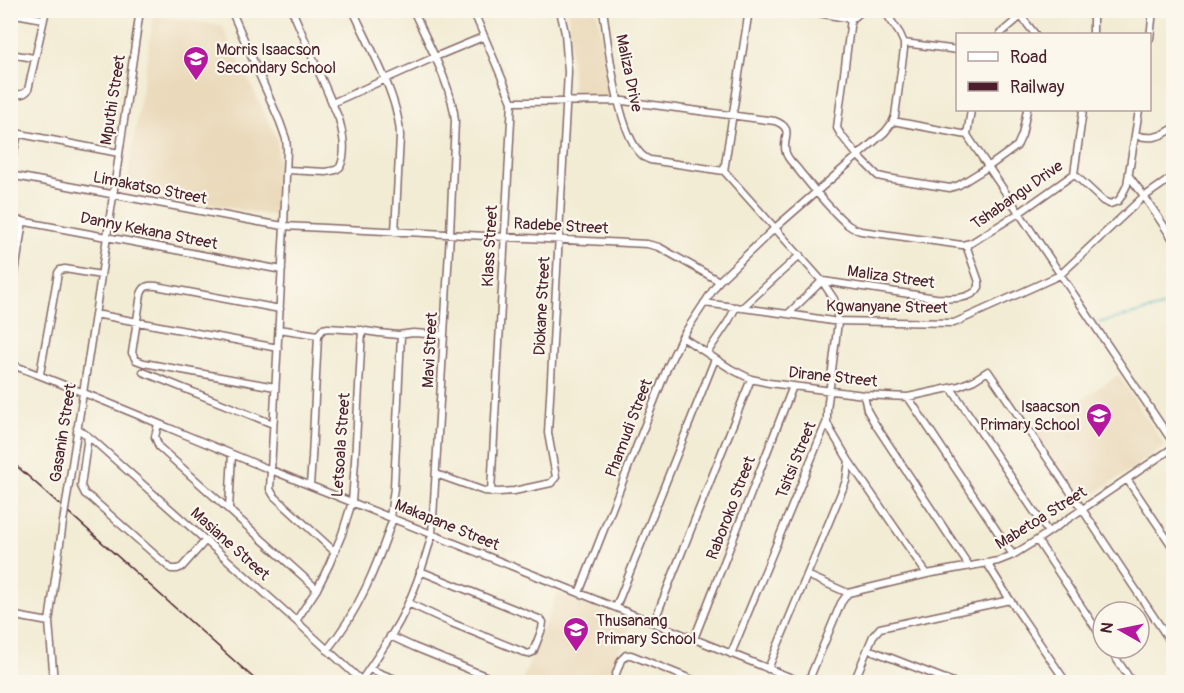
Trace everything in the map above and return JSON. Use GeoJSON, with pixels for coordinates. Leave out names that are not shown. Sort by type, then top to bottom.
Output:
{"type":"FeatureCollection","features":[{"type":"Feature","properties":{"kind":"street"},"geometry":{"type":"LineString","coordinates":[[10,93],[21,94],[28,90],[45,10]]}},
{"type":"Feature","properties":{"kind":"street","name":"Mputhi Street"},"geometry":{"type":"LineString","coordinates":[[113,194],[140,10]]}},
{"type":"Feature","properties":{"kind":"street"},"geometry":{"type":"LineString","coordinates":[[287,170],[326,172],[336,170],[340,167],[344,156],[344,138],[339,119],[292,10]]}},
{"type":"Feature","properties":{"kind":"street"},"geometry":{"type":"LineString","coordinates":[[353,10],[385,80],[398,117],[400,129],[394,232]]}},
{"type":"Feature","properties":{"kind":"street","name":"Mavi Street"},"geometry":{"type":"LineString","coordinates":[[362,682],[408,603],[432,534],[450,234],[454,111],[435,57],[413,10]]}},
{"type":"Feature","properties":{"kind":"street","name":"Klass Street"},"geometry":{"type":"LineString","coordinates":[[473,10],[512,102],[491,492]]}},
{"type":"Feature","properties":{"kind":"street","name":"Diokane Street"},"geometry":{"type":"LineString","coordinates":[[436,474],[491,492],[506,492],[547,484],[556,477],[548,433],[568,102],[567,55],[560,10]]}},
{"type":"Feature","properties":{"kind":"street","name":"Maliza Drive"},"geometry":{"type":"LineString","coordinates":[[603,10],[621,113],[641,155],[645,158],[724,171]]}},
{"type":"Feature","properties":{"kind":"street"},"geometry":{"type":"LineString","coordinates":[[749,10],[724,171],[775,228]]}},
{"type":"Feature","properties":{"kind":"street"},"geometry":{"type":"LineString","coordinates":[[803,11],[851,19],[864,10]]}},
{"type":"Feature","properties":{"kind":"street"},"geometry":{"type":"LineString","coordinates":[[884,10],[900,34],[903,44],[893,122],[967,135]]}},
{"type":"Feature","properties":{"kind":"street"},"geometry":{"type":"LineString","coordinates":[[1001,33],[1019,13],[1028,10]]}},
{"type":"Feature","properties":{"kind":"street"},"geometry":{"type":"LineString","coordinates":[[1088,10],[1094,18],[1094,33]]}},
{"type":"Feature","properties":{"kind":"street"},"geometry":{"type":"LineString","coordinates":[[1150,33],[1153,10]]}},
{"type":"Feature","properties":{"kind":"street"},"geometry":{"type":"LineString","coordinates":[[230,11],[284,133],[287,149],[270,489],[272,494],[335,552]]}},
{"type":"Feature","properties":{"kind":"street"},"geometry":{"type":"LineString","coordinates":[[10,13],[43,19]]}},
{"type":"Feature","properties":{"kind":"street"},"geometry":{"type":"LineString","coordinates":[[1019,13],[1034,33]]}},
{"type":"Feature","properties":{"kind":"street"},"geometry":{"type":"LineString","coordinates":[[851,19],[837,124],[838,131],[858,156],[882,177],[955,187],[988,167],[1020,141],[1027,111]]}},
{"type":"Feature","properties":{"kind":"street"},"geometry":{"type":"LineString","coordinates":[[332,103],[483,37]]}},
{"type":"Feature","properties":{"kind":"street"},"geometry":{"type":"LineString","coordinates":[[903,44],[956,50]]}},
{"type":"Feature","properties":{"kind":"street"},"geometry":{"type":"LineString","coordinates":[[10,54],[34,58]]}},
{"type":"Feature","properties":{"kind":"street","name":"Tshabangu Drive"},"geometry":{"type":"LineString","coordinates":[[512,102],[618,101],[775,121],[785,126],[787,131],[785,148],[787,156],[847,224],[856,230],[966,245],[1019,213],[1074,174],[1083,111]]}},
{"type":"Feature","properties":{"kind":"street"},"geometry":{"type":"LineString","coordinates":[[971,111],[967,135],[1173,446]]}},
{"type":"Feature","properties":{"kind":"street"},"geometry":{"type":"LineString","coordinates":[[1074,174],[1103,201],[1110,204],[1121,197],[1129,176],[1139,111]]}},
{"type":"Feature","properties":{"kind":"street","name":"Phamudi Street"},"geometry":{"type":"LineString","coordinates":[[579,593],[668,366],[682,338],[719,280],[885,132],[893,122]]}},
{"type":"Feature","properties":{"kind":"street"},"geometry":{"type":"LineString","coordinates":[[1136,135],[1143,138],[1158,137],[1173,128]]}},
{"type":"Feature","properties":{"kind":"street"},"geometry":{"type":"LineString","coordinates":[[10,167],[14,133],[119,153]]}},
{"type":"Feature","properties":{"kind":"street","name":"Limakatso Street"},"geometry":{"type":"LineString","coordinates":[[10,175],[284,226]]}},
{"type":"Feature","properties":{"kind":"street"},"geometry":{"type":"LineString","coordinates":[[1129,176],[1173,241]]}},
{"type":"Feature","properties":{"kind":"street","name":"Kgwanyane Street"},"geometry":{"type":"LineString","coordinates":[[704,303],[838,322],[954,323],[1060,275],[1144,196],[1173,176]]}},
{"type":"Feature","properties":{"kind":"street","name":"Gasanin Street"},"geometry":{"type":"LineString","coordinates":[[55,681],[49,622],[113,194]]}},
{"type":"Feature","properties":{"kind":"street","name":"Danny Kekana Street"},"geometry":{"type":"LineString","coordinates":[[10,219],[282,270]]}},
{"type":"Feature","properties":{"kind":"street"},"geometry":{"type":"LineString","coordinates":[[10,305],[23,221]]}},
{"type":"Feature","properties":{"kind":"street","name":"Radebe Street"},"geometry":{"type":"LineString","coordinates":[[284,226],[639,243],[653,245],[719,280]]}},
{"type":"Feature","properties":{"kind":"street","name":"Maliza Street"},"geometry":{"type":"LineString","coordinates":[[775,228],[822,281],[943,298],[974,294],[979,287],[966,245]]}},
{"type":"Feature","properties":{"kind":"street"},"geometry":{"type":"LineString","coordinates":[[707,353],[739,308],[800,255]]}},
{"type":"Feature","properties":{"kind":"street"},"geometry":{"type":"LineString","coordinates":[[40,374],[58,273],[65,269],[101,275]]}},
{"type":"Feature","properties":{"kind":"street"},"geometry":{"type":"LineString","coordinates":[[788,314],[822,281]]}},
{"type":"Feature","properties":{"kind":"street","name":"Tsitsi Street"},"geometry":{"type":"LineString","coordinates":[[731,654],[827,421],[838,322],[834,299],[822,281]]}},
{"type":"Feature","properties":{"kind":"street"},"geometry":{"type":"LineString","coordinates":[[275,387],[155,365],[136,360],[132,353],[141,294],[149,285],[280,309]]}},
{"type":"Feature","properties":{"kind":"street"},"geometry":{"type":"LineString","coordinates":[[95,314],[278,348]]}},
{"type":"Feature","properties":{"kind":"street"},"geometry":{"type":"LineString","coordinates":[[310,485],[318,334],[328,328],[362,334],[373,332],[401,335],[413,333],[444,335]]}},
{"type":"Feature","properties":{"kind":"street"},"geometry":{"type":"LineString","coordinates":[[279,329],[318,334]]}},
{"type":"Feature","properties":{"kind":"street","name":"Letsoala Street"},"geometry":{"type":"LineString","coordinates":[[296,621],[317,589],[335,552],[352,502],[362,334]]}},
{"type":"Feature","properties":{"kind":"street"},"geometry":{"type":"LineString","coordinates":[[327,651],[349,621],[361,598],[377,564],[391,518],[395,482],[401,335]]}},
{"type":"Feature","properties":{"kind":"street","name":"Dirane Street"},"geometry":{"type":"LineString","coordinates":[[682,338],[751,380],[864,395],[908,396],[951,388],[974,380],[988,371],[1082,509]]}},
{"type":"Feature","properties":{"kind":"street"},"geometry":{"type":"LineString","coordinates":[[1173,344],[1170,350],[1173,359]]}},
{"type":"Feature","properties":{"kind":"street"},"geometry":{"type":"LineString","coordinates":[[616,607],[715,359]]}},
{"type":"Feature","properties":{"kind":"street","name":"Makapane Street"},"geometry":{"type":"LineString","coordinates":[[10,364],[83,391],[271,470],[802,682]]}},
{"type":"Feature","properties":{"kind":"street"},"geometry":{"type":"LineString","coordinates":[[155,365],[157,377]]}},
{"type":"Feature","properties":{"kind":"street"},"geometry":{"type":"LineString","coordinates":[[143,372],[273,424]]}},
{"type":"Feature","properties":{"kind":"street"},"geometry":{"type":"LineString","coordinates":[[654,622],[751,380]]}},
{"type":"Feature","properties":{"kind":"street","name":"Raboroko Street"},"geometry":{"type":"LineString","coordinates":[[694,639],[793,386]]}},
{"type":"Feature","properties":{"kind":"street"},"geometry":{"type":"LineString","coordinates":[[951,388],[1048,532]]}},
{"type":"Feature","properties":{"kind":"street"},"geometry":{"type":"LineString","coordinates":[[864,395],[867,410],[875,424],[969,566]]}},
{"type":"Feature","properties":{"kind":"street"},"geometry":{"type":"LineString","coordinates":[[908,396],[1012,555]]}},
{"type":"Feature","properties":{"kind":"street"},"geometry":{"type":"LineString","coordinates":[[827,421],[849,461],[927,574]]}},
{"type":"Feature","properties":{"kind":"street"},"geometry":{"type":"LineString","coordinates":[[159,424],[155,437],[157,444],[317,589]]}},
{"type":"Feature","properties":{"kind":"street","name":"Masiane Street"},"geometry":{"type":"LineString","coordinates":[[78,428],[206,540],[362,682]]}},
{"type":"Feature","properties":{"kind":"street"},"geometry":{"type":"LineString","coordinates":[[88,436],[81,486],[84,494],[171,569],[182,567],[206,540]]}},
{"type":"Feature","properties":{"kind":"street","name":"Mabetoa Street"},"geometry":{"type":"LineString","coordinates":[[848,593],[927,574],[998,561],[1012,555],[1173,446]]}},
{"type":"Feature","properties":{"kind":"street"},"geometry":{"type":"LineString","coordinates":[[229,508],[232,454]]}},
{"type":"Feature","properties":{"kind":"street"},"geometry":{"type":"LineString","coordinates":[[768,669],[846,481],[849,461]]}},
{"type":"Feature","properties":{"kind":"street"},"geometry":{"type":"LineString","coordinates":[[1127,479],[1173,549]]}},
{"type":"Feature","properties":{"kind":"street"},"geometry":{"type":"LineString","coordinates":[[1082,509],[1173,647]]}},
{"type":"Feature","properties":{"kind":"street"},"geometry":{"type":"LineString","coordinates":[[1037,540],[1091,621]]}},
{"type":"Feature","properties":{"kind":"street"},"geometry":{"type":"LineString","coordinates":[[987,563],[1066,682]]}},
{"type":"Feature","properties":{"kind":"street"},"geometry":{"type":"LineString","coordinates":[[408,603],[528,654],[534,650],[543,624],[541,620],[420,572]]}},
{"type":"Feature","properties":{"kind":"street"},"geometry":{"type":"LineString","coordinates":[[807,575],[848,593],[841,603],[808,682]]}},
{"type":"Feature","properties":{"kind":"street"},"geometry":{"type":"LineString","coordinates":[[854,682],[876,631],[885,626],[1010,600]]}},
{"type":"Feature","properties":{"kind":"street"},"geometry":{"type":"LineString","coordinates":[[10,615],[49,622]]}},
{"type":"Feature","properties":{"kind":"street"},"geometry":{"type":"LineString","coordinates":[[390,636],[414,648],[500,682]]}},
{"type":"Feature","properties":{"kind":"street"},"geometry":{"type":"LineString","coordinates":[[868,649],[952,682]]}},
{"type":"Feature","properties":{"kind":"street"},"geometry":{"type":"LineString","coordinates":[[613,682],[621,660],[626,655],[631,655],[698,682]]}},
{"type":"Feature","properties":{"kind":"street"},"geometry":{"type":"LineString","coordinates":[[1117,660],[1132,682]]}},
{"type":"Feature","properties":{"kind":"street"},"geometry":{"type":"LineString","coordinates":[[369,669],[403,682]]}},
{"type":"Feature","properties":{"kind":"street"},"geometry":{"type":"LineString","coordinates":[[1168,682],[1173,679]]}},
{"type":"Feature","properties":{"kind":"shaded area"},"geometry":{"type":"Polygon","coordinates":[[[568,11],[597,11],[612,92],[606,97],[579,100],[573,96],[568,11]]]}},
{"type":"Feature","properties":{"kind":"shaded area","name":"Morris Isaacson Secondary School"},"geometry":{"type":"Polygon","coordinates":[[[154,15],[222,26],[277,138],[279,217],[126,188],[154,15]]]}},
{"type":"Feature","properties":{"kind":"shaded area","name":"Isaacson Primary School"},"geometry":{"type":"Polygon","coordinates":[[[1118,375],[1165,446],[1082,503],[1033,433],[1118,375]]]}},
{"type":"Feature","properties":{"kind":"shaded area","name":"Thusanang Primary School"},"geometry":{"type":"Polygon","coordinates":[[[558,593],[631,623],[606,682],[521,682],[558,593]]]}},
{"type":"Feature","properties":{"kind":"waterway"},"geometry":{"type":"LineString","coordinates":[[1098,323],[1174,304]]}},
{"type":"Feature","properties":{"kind":"railway"},"geometry":{"type":"LineString","coordinates":[[10,460],[258,682]]}},
{"type":"Feature","properties":{"kind":"place","name":"Morris Isaacson Secondary School"},"geometry":{"type":"Point","coordinates":[196,82]}},
{"type":"Feature","properties":{"kind":"place","name":"Isaacson Primary School"},"geometry":{"type":"Point","coordinates":[1099,439]}},
{"type":"Feature","properties":{"kind":"place","name":"Thusanang Primary School"},"geometry":{"type":"Point","coordinates":[576,653]}}]}
